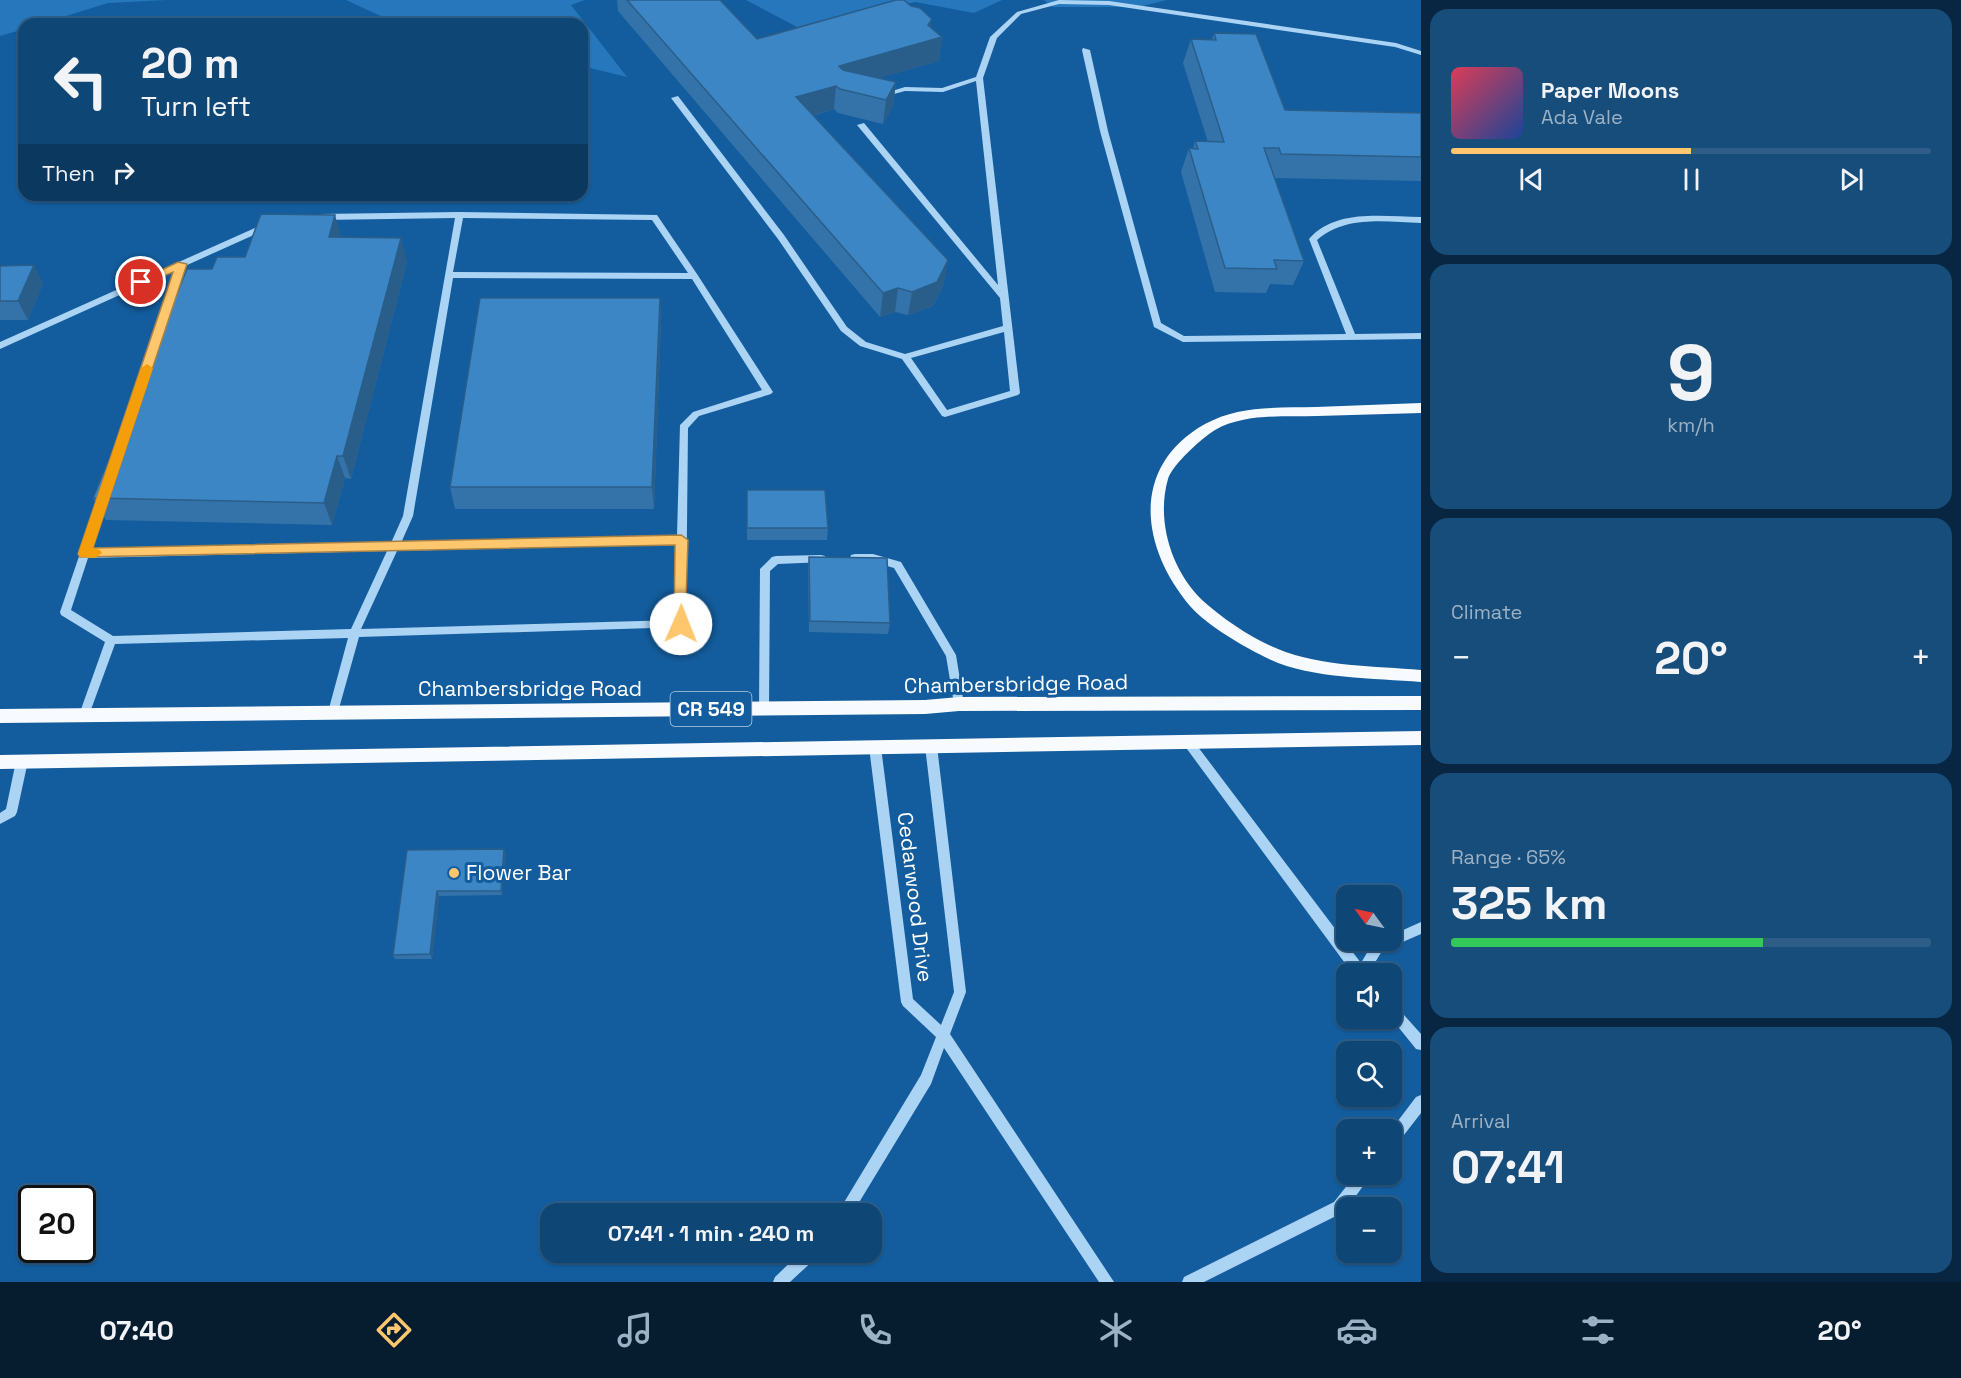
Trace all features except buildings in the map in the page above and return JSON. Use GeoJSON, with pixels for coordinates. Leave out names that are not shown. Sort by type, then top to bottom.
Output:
{"type":"FeatureCollection","features":[{"type":"Feature","properties":{"kind":"main road"},"geometry":{"type":"LineString","coordinates":[[1421,408],[1245,414],[1210,427],[1185,447],[1162,475],[1157,505],[1160,537],[1174,572],[1196,603],[1238,634],[1275,655],[1326,668],[1421,676]]}},
{"type":"Feature","properties":{"kind":"main road","name":"Chambersbridge Road"},"geometry":{"type":"LineString","coordinates":[[0,716],[925,707],[959,704],[1421,703]]}},
{"type":"Feature","properties":{"kind":"main road","name":"CR 549"},"geometry":{"type":"LineString","coordinates":[[0,762],[1421,738]]}},
{"type":"Feature","properties":{"kind":"street"},"geometry":{"type":"LineString","coordinates":[[905,357],[945,414],[1015,393],[979,78],[994,37],[1018,13],[1059,2],[1109,3],[1396,45],[1421,52]]}},
{"type":"Feature","properties":{"kind":"street"},"geometry":{"type":"LineString","coordinates":[[1086,50],[1104,131],[1157,325],[1184,339],[1421,336]]}},
{"type":"Feature","properties":{"kind":"street"},"geometry":{"type":"LineString","coordinates":[[873,98],[905,89],[943,90],[979,78]]}},
{"type":"Feature","properties":{"kind":"street"},"geometry":{"type":"LineString","coordinates":[[675,98],[781,237],[843,329],[863,344],[905,357],[1007,328]]}},
{"type":"Feature","properties":{"kind":"street"},"geometry":{"type":"LineString","coordinates":[[861,125],[1003,297]]}},
{"type":"Feature","properties":{"kind":"street"},"geometry":{"type":"LineString","coordinates":[[333,712],[355,632],[408,516],[459,215]]}},
{"type":"Feature","properties":{"kind":"street"},"geometry":{"type":"LineString","coordinates":[[107,487],[65,612],[111,640],[681,624],[683,427],[696,414],[768,392],[654,217],[459,215],[309,217]]}},
{"type":"Feature","properties":{"kind":"street"},"geometry":{"type":"LineString","coordinates":[[1352,337],[1313,238],[1321,229],[1339,222],[1421,220]]}},
{"type":"Feature","properties":{"kind":"street"},"geometry":{"type":"LineString","coordinates":[[0,346],[275,222]]}},
{"type":"Feature","properties":{"kind":"street"},"geometry":{"type":"LineString","coordinates":[[141,387],[182,264]]}},
{"type":"Feature","properties":{"kind":"street"},"geometry":{"type":"LineString","coordinates":[[449,275],[694,276]]}},
{"type":"Feature","properties":{"kind":"street"},"geometry":{"type":"LineString","coordinates":[[85,554],[681,540]]}},
{"type":"Feature","properties":{"kind":"street"},"geometry":{"type":"LineString","coordinates":[[764,709],[765,569],[776,560],[873,558],[897,565],[951,655],[959,704]]}},
{"type":"Feature","properties":{"kind":"street"},"geometry":{"type":"LineString","coordinates":[[84,715],[111,640]]}},
{"type":"Feature","properties":{"kind":"street"},"geometry":{"type":"LineString","coordinates":[[1188,742],[1353,963]]}},
{"type":"Feature","properties":{"kind":"street","name":"Cedarwood Drive"},"geometry":{"type":"LineString","coordinates":[[931,746],[960,992],[944,1035]]}},
{"type":"Feature","properties":{"kind":"street","name":"Cedarwood Drive"},"geometry":{"type":"LineString","coordinates":[[875,747],[907,1002],[944,1035],[1107,1282]]}},
{"type":"Feature","properties":{"kind":"street"},"geometry":{"type":"LineString","coordinates":[[0,819],[11,812],[22,761]]}},
{"type":"Feature","properties":{"kind":"street"},"geometry":{"type":"LineString","coordinates":[[1368,963],[1378,947],[1421,928]]}},
{"type":"Feature","properties":{"kind":"street"},"geometry":{"type":"LineString","coordinates":[[1402,1022],[1421,1044]]}},
{"type":"Feature","properties":{"kind":"street"},"geometry":{"type":"LineString","coordinates":[[851,1203],[926,1079],[944,1035]]}},
{"type":"Feature","properties":{"kind":"street"},"geometry":{"type":"LineString","coordinates":[[1402,1126],[1421,1102]]}},
{"type":"Feature","properties":{"kind":"street"},"geometry":{"type":"LineString","coordinates":[[1189,1282],[1339,1207],[1356,1185]]}},
{"type":"Feature","properties":{"kind":"street"},"geometry":{"type":"LineString","coordinates":[[780,1282],[800,1263]]}},
{"type":"Feature","properties":{"kind":"shaded area"},"geometry":{"type":"Polygon","coordinates":[[[0,0],[167,0],[108,3],[59,18],[18,18],[18,31],[0,36],[0,0]]]}},
{"type":"Feature","properties":{"kind":"shaded area"},"geometry":{"type":"Polygon","coordinates":[[[346,0],[585,0],[571,5],[581,18],[385,18],[346,0]]]}},
{"type":"Feature","properties":{"kind":"shaded area"},"geometry":{"type":"Polygon","coordinates":[[[746,0],[1002,0],[974,13],[915,2],[799,28],[746,0]]]}},
{"type":"Feature","properties":{"kind":"shaded area"},"geometry":{"type":"Polygon","coordinates":[[[1044,0],[1167,0],[1138,7],[1053,7],[1044,0]]]}},
{"type":"Feature","properties":{"kind":"shaded area"},"geometry":{"type":"Polygon","coordinates":[[[588,27],[627,77],[588,67],[588,27]]]}},
{"type":"Feature","properties":{"kind":"slow traffic"},"geometry":{"type":"LineString","coordinates":[[95,553],[85,554],[147,368]]}},
{"type":"Feature","properties":{"kind":"place","name":"Flower Bar"},"geometry":{"type":"Point","coordinates":[454,873]}},
{"type":"Feature","properties":{"kind":"route"},"geometry":{"type":"LineString","coordinates":[[141,282],[182,264],[85,554],[681,540],[681,624]]}}]}
